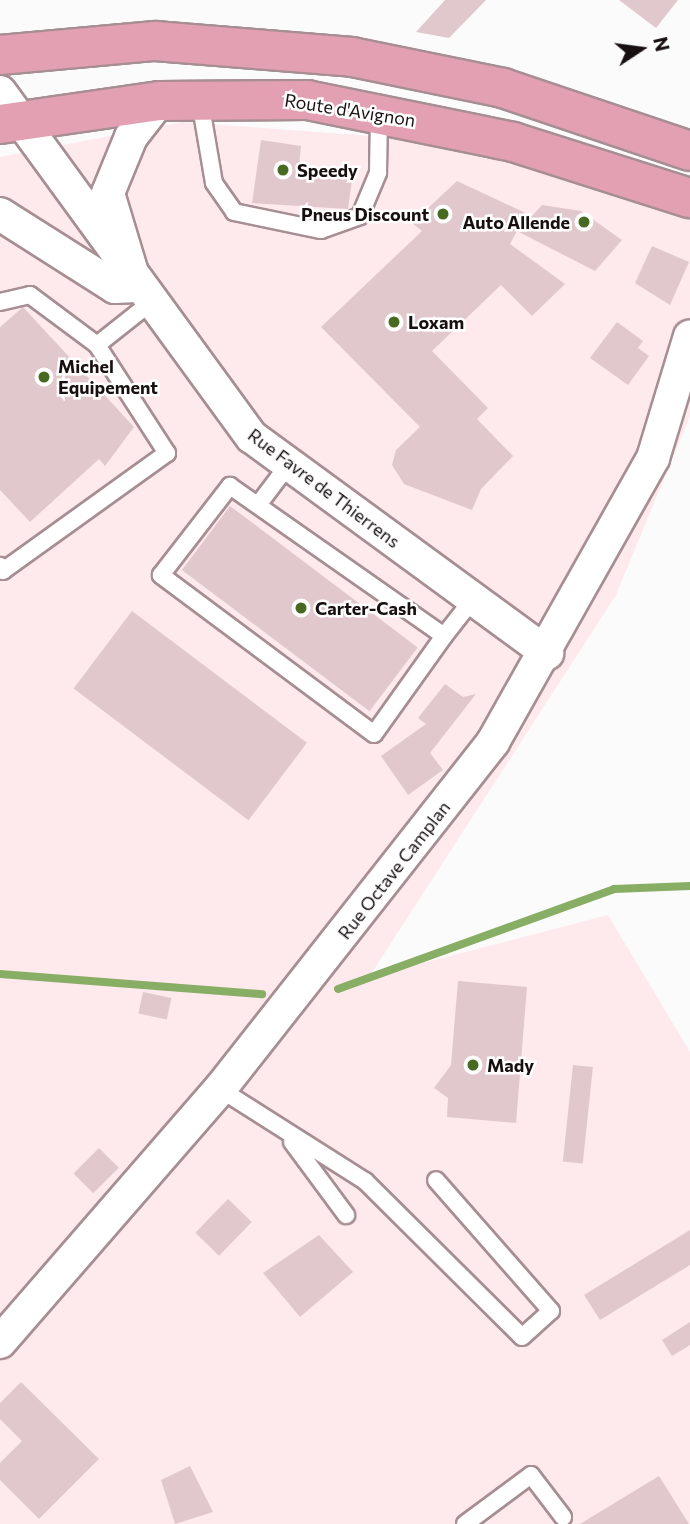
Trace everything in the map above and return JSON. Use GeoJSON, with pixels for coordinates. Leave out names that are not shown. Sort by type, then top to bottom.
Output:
{"type":"FeatureCollection","features":[{"type":"Feature","properties":{"kind":"main road"},"geometry":{"type":"LineString","coordinates":[[0,55],[155,41],[352,57],[503,88],[690,151]]}},
{"type":"Feature","properties":{"kind":"main road","name":"Route d'Avignon"},"geometry":{"type":"LineString","coordinates":[[6,112],[200,99],[307,100],[513,142],[690,198]]}},
{"type":"Feature","properties":{"kind":"street","name":"Rue Favre de Thierrens"},"geometry":{"type":"LineString","coordinates":[[143,295],[108,193],[131,137],[159,101]]}},
{"type":"Feature","properties":{"kind":"street","name":"Rue Favre de Thierrens"},"geometry":{"type":"LineString","coordinates":[[6,112],[252,437],[547,653]]}},
{"type":"Feature","properties":{"kind":"street"},"geometry":{"type":"LineString","coordinates":[[0,214],[115,288],[143,295]]}},
{"type":"Feature","properties":{"kind":"street","name":"Rue Octave Camplan"},"geometry":{"type":"LineString","coordinates":[[0,1342],[220,1089],[493,741],[547,653],[653,458],[690,336]]}},
{"type":"Feature","properties":{"kind":"lane"},"geometry":{"type":"LineString","coordinates":[[200,99],[215,183],[234,212],[321,230],[360,216],[378,173],[379,113]]}},
{"type":"Feature","properties":{"kind":"lane"},"geometry":{"type":"LineString","coordinates":[[0,302],[30,295],[97,345],[167,453],[3,571],[0,566]]}},
{"type":"Feature","properties":{"kind":"lane"},"geometry":{"type":"LineString","coordinates":[[97,345],[143,295]]}},
{"type":"Feature","properties":{"kind":"lane"},"geometry":{"type":"LineString","coordinates":[[258,505],[289,464]]}},
{"type":"Feature","properties":{"kind":"lane"},"geometry":{"type":"LineString","coordinates":[[444,636],[230,486],[161,575],[374,734],[473,599]]}},
{"type":"Feature","properties":{"kind":"lane"},"geometry":{"type":"LineString","coordinates":[[220,1089],[286,1134],[365,1181],[522,1337],[551,1311],[436,1180]]}},
{"type":"Feature","properties":{"kind":"lane"},"geometry":{"type":"LineString","coordinates":[[286,1134],[346,1215]]}},
{"type":"Feature","properties":{"kind":"lane"},"geometry":{"type":"LineString","coordinates":[[465,1524],[531,1475],[563,1517]]}},
{"type":"Feature","properties":{"kind":"shaded area"},"geometry":{"type":"Polygon","coordinates":[[[183,122],[465,143],[690,215],[690,416],[616,595],[369,977],[608,915],[690,1052],[690,1524],[0,1524],[0,157],[183,122]]]}},
{"type":"Feature","properties":{"kind":"building"},"geometry":{"type":"Polygon","coordinates":[[[445,0],[486,0],[449,38],[416,32],[445,0]]]}},
{"type":"Feature","properties":{"kind":"building"},"geometry":{"type":"Polygon","coordinates":[[[619,0],[678,0],[656,28],[619,0]]]}},
{"type":"Feature","properties":{"kind":"building"},"geometry":{"type":"Polygon","coordinates":[[[261,140],[301,146],[299,166],[353,173],[348,209],[252,203],[261,140]]]}},
{"type":"Feature","properties":{"kind":"building"},"geometry":{"type":"Polygon","coordinates":[[[457,181],[532,216],[542,205],[581,211],[622,240],[595,271],[517,231],[510,244],[565,284],[532,316],[501,285],[432,351],[488,408],[477,419],[513,456],[481,489],[472,510],[404,484],[392,465],[396,450],[420,427],[321,327],[422,231],[412,223],[457,181]]]}},
{"type":"Feature","properties":{"kind":"building"},"geometry":{"type":"Polygon","coordinates":[[[652,246],[689,262],[670,305],[635,283],[652,246]]]}},
{"type":"Feature","properties":{"kind":"building","name":"Michel Equipement"},"geometry":{"type":"Polygon","coordinates":[[[23,307],[134,427],[105,466],[99,459],[30,522],[0,490],[0,327],[23,307]]]}},
{"type":"Feature","properties":{"kind":"building"},"geometry":{"type":"Polygon","coordinates":[[[617,322],[643,341],[638,348],[649,356],[628,385],[590,358],[617,322]]]}},
{"type":"Feature","properties":{"kind":"building","name":"Carter-Cash"},"geometry":{"type":"Polygon","coordinates":[[[230,506],[418,647],[370,711],[182,570],[230,506]]]}},
{"type":"Feature","properties":{"kind":"building"},"geometry":{"type":"Polygon","coordinates":[[[132,611],[307,743],[249,820],[74,688],[132,611]]]}},
{"type":"Feature","properties":{"kind":"building"},"geometry":{"type":"Polygon","coordinates":[[[445,684],[463,697],[476,694],[430,753],[443,770],[408,795],[381,756],[426,724],[418,718],[445,684]]]}},
{"type":"Feature","properties":{"kind":"building"},"geometry":{"type":"Polygon","coordinates":[[[458,981],[527,987],[516,1123],[447,1117],[448,1098],[434,1088],[451,1065],[458,981]]]}},
{"type":"Feature","properties":{"kind":"building"},"geometry":{"type":"Polygon","coordinates":[[[143,992],[171,998],[167,1020],[138,1014],[143,992]]]}},
{"type":"Feature","properties":{"kind":"building"},"geometry":{"type":"Polygon","coordinates":[[[573,1065],[593,1067],[583,1164],[563,1161],[573,1065]]]}},
{"type":"Feature","properties":{"kind":"building"},"geometry":{"type":"Polygon","coordinates":[[[99,1148],[119,1168],[93,1193],[74,1173],[99,1148]]]}},
{"type":"Feature","properties":{"kind":"building"},"geometry":{"type":"Polygon","coordinates":[[[228,1199],[252,1222],[219,1256],[195,1233],[228,1199]]]}},
{"type":"Feature","properties":{"kind":"building"},"geometry":{"type":"Polygon","coordinates":[[[690,1230],[690,1265],[600,1320],[584,1295],[690,1230]]]}},
{"type":"Feature","properties":{"kind":"building"},"geometry":{"type":"Polygon","coordinates":[[[319,1235],[353,1272],[300,1317],[263,1273],[319,1235]]]}},
{"type":"Feature","properties":{"kind":"building"},"geometry":{"type":"Polygon","coordinates":[[[690,1322],[690,1345],[672,1356],[662,1340],[690,1322]]]}},
{"type":"Feature","properties":{"kind":"building"},"geometry":{"type":"Polygon","coordinates":[[[21,1382],[99,1459],[39,1519],[0,1480],[0,1463],[22,1441],[0,1419],[0,1403],[21,1382]]]}},
{"type":"Feature","properties":{"kind":"building"},"geometry":{"type":"Polygon","coordinates":[[[190,1466],[213,1512],[175,1524],[161,1480],[190,1466]]]}},
{"type":"Feature","properties":{"kind":"building"},"geometry":{"type":"Polygon","coordinates":[[[659,1476],[689,1524],[580,1524],[659,1476]]]}},
{"type":"Feature","properties":{"kind":"waterway"},"geometry":{"type":"LineString","coordinates":[[338,989],[614,889],[690,886]]}},
{"type":"Feature","properties":{"kind":"waterway"},"geometry":{"type":"LineString","coordinates":[[0,974],[262,994]]}},
{"type":"Feature","properties":{"kind":"place","name":"Speedy"},"geometry":{"type":"Point","coordinates":[283,170]}},
{"type":"Feature","properties":{"kind":"place","name":"Pneus Discount"},"geometry":{"type":"Point","coordinates":[443,214]}},
{"type":"Feature","properties":{"kind":"place","name":"Auto Allende"},"geometry":{"type":"Point","coordinates":[584,222]}},
{"type":"Feature","properties":{"kind":"place","name":"Loxam"},"geometry":{"type":"Point","coordinates":[394,322]}},
{"type":"Feature","properties":{"kind":"place","name":"Michel Equipement"},"geometry":{"type":"Point","coordinates":[44,377]}},
{"type":"Feature","properties":{"kind":"place","name":"Carter-Cash"},"geometry":{"type":"Point","coordinates":[301,608]}},
{"type":"Feature","properties":{"kind":"place","name":"Mady"},"geometry":{"type":"Point","coordinates":[473,1065]}}]}
